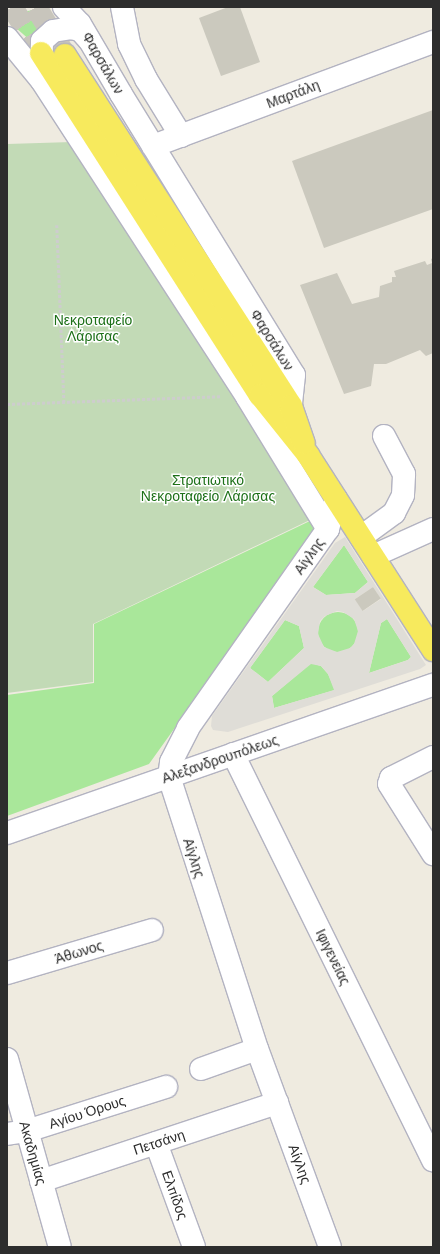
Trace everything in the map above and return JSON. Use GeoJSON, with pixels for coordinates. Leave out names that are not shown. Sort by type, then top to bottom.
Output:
{"type":"FeatureCollection","features":[{"type":"Feature","properties":{"kind":"main road"},"geometry":{"type":"LineString","coordinates":[[41,53],[282,409],[308,455],[433,650]]}},
{"type":"Feature","properties":{"kind":"main road","name":"Φαρσάλων"},"geometry":{"type":"LineString","coordinates":[[65,55],[282,409]]}},
{"type":"Feature","properties":{"kind":"street","name":"Φαρσάλων"},"geometry":{"type":"LineString","coordinates":[[64,7],[78,20],[121,94],[294,375],[282,409]]}},
{"type":"Feature","properties":{"kind":"street"},"geometry":{"type":"LineString","coordinates":[[122,7],[129,44],[146,79],[181,136]]}},
{"type":"Feature","properties":{"kind":"street"},"geometry":{"type":"LineString","coordinates":[[42,81],[41,48],[48,34],[68,27],[80,30],[89,40]]}},
{"type":"Feature","properties":{"kind":"street"},"geometry":{"type":"LineString","coordinates":[[7,38],[42,81],[247,397],[328,529]]}},
{"type":"Feature","properties":{"kind":"street","name":"Μαρτάλη"},"geometry":{"type":"LineString","coordinates":[[153,146],[433,42]]}},
{"type":"Feature","properties":{"kind":"street"},"geometry":{"type":"LineString","coordinates":[[121,94],[146,79]]}},
{"type":"Feature","properties":{"kind":"street"},"geometry":{"type":"LineString","coordinates":[[361,538],[394,513],[403,496],[404,474],[384,436]]}},
{"type":"Feature","properties":{"kind":"street","name":"Αίγλης"},"geometry":{"type":"LineString","coordinates":[[330,1247],[257,1049],[169,777],[170,762],[188,728],[328,529],[336,499]]}},
{"type":"Feature","properties":{"kind":"street"},"geometry":{"type":"LineString","coordinates":[[373,556],[433,529]]}},
{"type":"Feature","properties":{"kind":"street","name":"Αλεξανδρουπόλεως"},"geometry":{"type":"LineString","coordinates":[[7,833],[433,685]]}},
{"type":"Feature","properties":{"kind":"street","name":"Ιφιγενείας"},"geometry":{"type":"LineString","coordinates":[[233,754],[433,1160]]}},
{"type":"Feature","properties":{"kind":"street"},"geometry":{"type":"LineString","coordinates":[[433,757],[391,778],[391,790],[433,854]]}},
{"type":"Feature","properties":{"kind":"street","name":"Άθωνος"},"geometry":{"type":"LineString","coordinates":[[7,973],[152,930]]}},
{"type":"Feature","properties":{"kind":"street"},"geometry":{"type":"LineString","coordinates":[[201,1069],[257,1049]]}},
{"type":"Feature","properties":{"kind":"street","name":"Ακαδημίας"},"geometry":{"type":"LineString","coordinates":[[7,1059],[17,1133],[41,1181],[60,1247]]}},
{"type":"Feature","properties":{"kind":"street","name":"Αγίου Όρους"},"geometry":{"type":"LineString","coordinates":[[17,1133],[166,1087]]}},
{"type":"Feature","properties":{"kind":"street","name":"Πετσάνη"},"geometry":{"type":"LineString","coordinates":[[41,1181],[277,1103]]}},
{"type":"Feature","properties":{"kind":"street","name":"Ελπίδος"},"geometry":{"type":"LineString","coordinates":[[156,1143],[194,1247]]}},
{"type":"Feature","properties":{"kind":"path"},"geometry":{"type":"LineString","coordinates":[[57,225],[64,402]]}},
{"type":"Feature","properties":{"kind":"path"},"geometry":{"type":"LineString","coordinates":[[7,404],[247,397]]}},
{"type":"Feature","properties":{"kind":"green space"},"geometry":{"type":"Polygon","coordinates":[[[33,10],[52,18],[32,42],[7,20],[7,15],[33,10]]]}},
{"type":"Feature","properties":{"kind":"green space","name":"Νεκροταφείο Λάρισας"},"geometry":{"type":"Polygon","coordinates":[[[72,142],[312,519],[93,624],[93,682],[7,693],[7,144],[72,142]]]}},
{"type":"Feature","properties":{"kind":"green space"},"geometry":{"type":"Polygon","coordinates":[[[312,520],[317,529],[149,764],[7,816],[7,695],[94,683],[94,624],[312,520]]]}},
{"type":"Feature","properties":{"kind":"green space"},"geometry":{"type":"Polygon","coordinates":[[[344,545],[368,582],[355,593],[326,595],[313,587],[344,545]]]}},
{"type":"Feature","properties":{"kind":"green space"},"geometry":{"type":"Polygon","coordinates":[[[342,612],[349,615],[355,621],[358,632],[357,640],[349,649],[342,652],[334,652],[327,649],[319,640],[318,628],[321,621],[330,613],[342,612]]]}},
{"type":"Feature","properties":{"kind":"green space"},"geometry":{"type":"Polygon","coordinates":[[[387,619],[411,657],[408,660],[369,673],[381,623],[387,619]]]}},
{"type":"Feature","properties":{"kind":"green space"},"geometry":{"type":"Polygon","coordinates":[[[285,620],[299,626],[304,648],[268,682],[250,668],[285,620]]]}},
{"type":"Feature","properties":{"kind":"green space"},"geometry":{"type":"Polygon","coordinates":[[[311,663],[321,666],[328,674],[335,690],[274,708],[272,696],[311,663]]]}},
{"type":"Feature","properties":{"kind":"shaded area"},"geometry":{"type":"Polygon","coordinates":[[[345,537],[426,665],[420,669],[228,732],[213,730],[211,726],[212,716],[335,543],[345,537]],[[344,545],[313,587],[326,595],[355,593],[368,582],[344,545]],[[373,587],[355,599],[363,611],[381,599],[373,587]],[[337,611],[325,616],[320,621],[318,634],[324,647],[337,652],[350,648],[354,644],[358,631],[354,619],[343,612],[337,611]],[[387,619],[381,623],[369,673],[408,660],[411,657],[387,619]],[[285,620],[250,668],[268,682],[304,648],[299,626],[285,620]],[[311,664],[272,696],[274,708],[334,690],[328,674],[321,666],[311,664]]]}},
{"type":"Feature","properties":{"kind":"building"},"geometry":{"type":"Polygon","coordinates":[[[228,7],[240,7],[260,62],[221,76],[199,18],[228,7]]]}},
{"type":"Feature","properties":{"kind":"building"},"geometry":{"type":"Polygon","coordinates":[[[433,110],[433,209],[324,248],[292,161],[433,110]]]}},
{"type":"Feature","properties":{"kind":"building"},"geometry":{"type":"Polygon","coordinates":[[[433,258],[433,353],[426,356],[420,350],[386,364],[374,364],[371,386],[344,394],[300,285],[337,273],[352,304],[379,297],[380,286],[392,282],[392,277],[396,277],[394,271],[425,261],[427,265],[432,263],[431,259],[433,258]]]}},
{"type":"Feature","properties":{"kind":"building"},"geometry":{"type":"Polygon","coordinates":[[[373,587],[381,599],[363,611],[355,599],[373,587]]]}},
{"type":"Feature","properties":{"kind":"tunnel"},"geometry":{"type":"LineString","coordinates":[[12,7],[41,53]]}},
{"type":"Feature","properties":{"kind":"tunnel"},"geometry":{"type":"LineString","coordinates":[[36,7],[65,55]]}},
{"type":"Feature","properties":{"kind":"park label","name":"Στρατιωτικό Νεκροταφείο Λάρισας"},"geometry":{"type":"Point","coordinates":[208,488]}}]}
